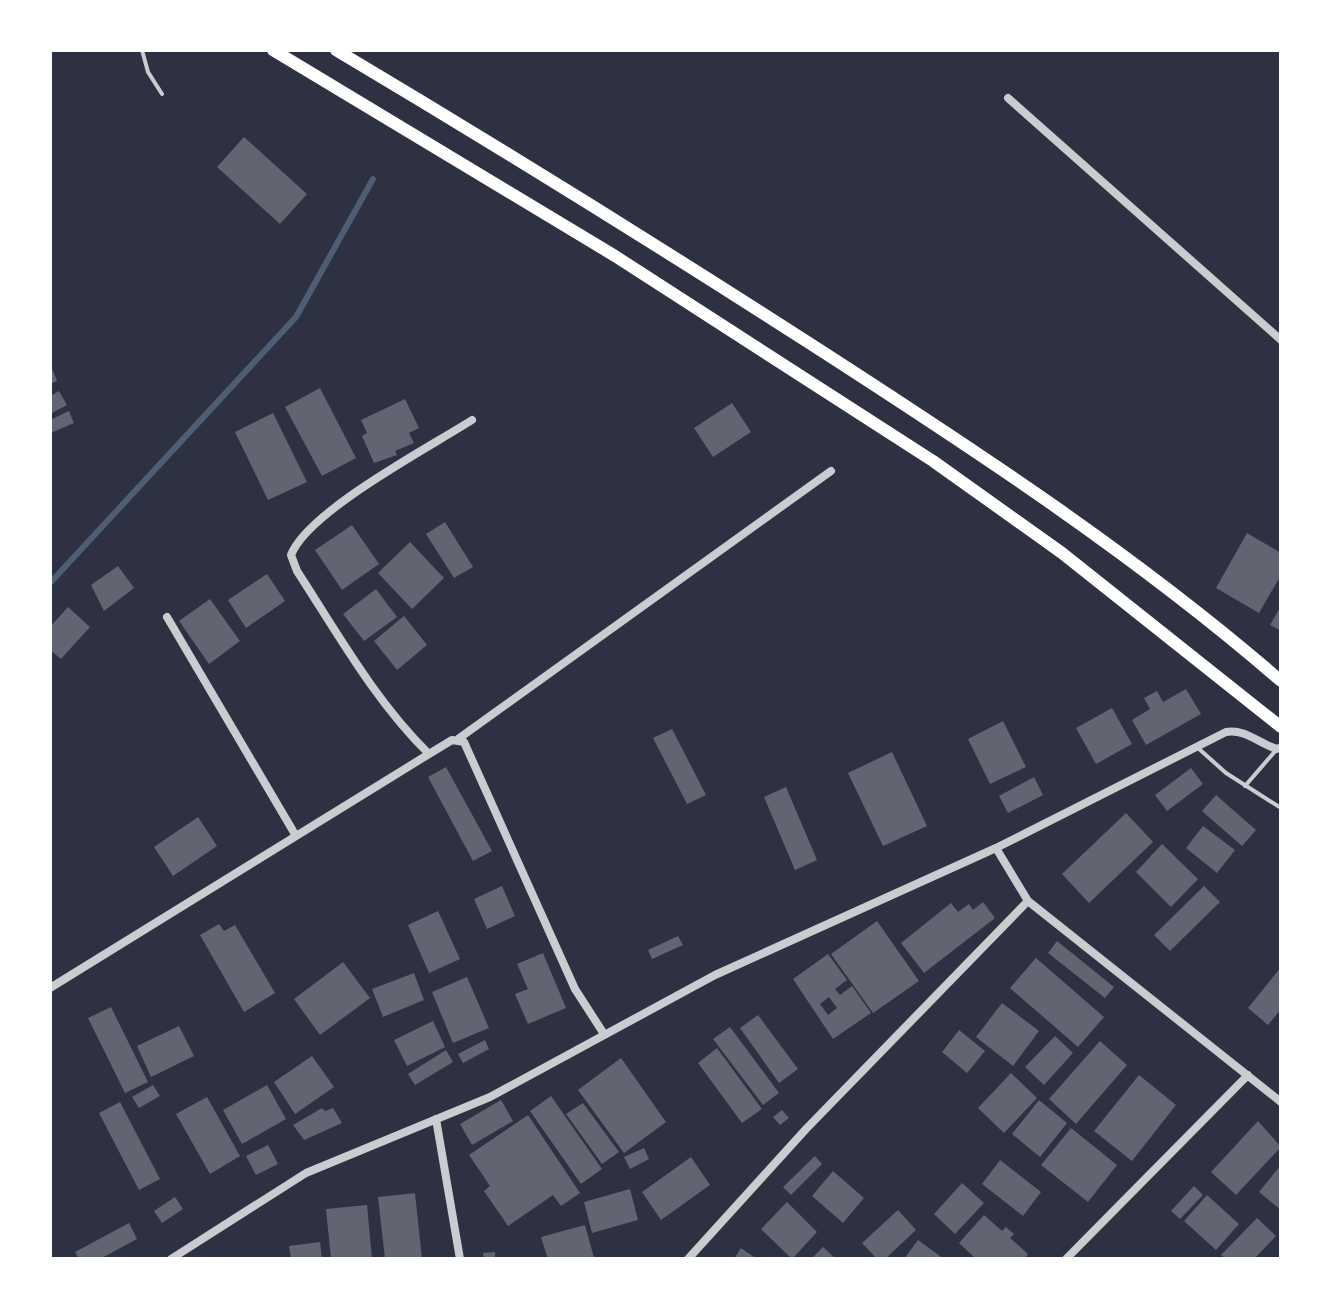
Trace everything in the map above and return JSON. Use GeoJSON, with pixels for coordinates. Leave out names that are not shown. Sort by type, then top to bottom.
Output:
{"type":"FeatureCollection","features":[{"type":"Feature","properties":{"kind":"main road"},"geometry":{"type":"LineString","coordinates":[[273,50],[615,256],[933,461],[1062,553],[1281,727]]}},
{"type":"Feature","properties":{"kind":"main road"},"geometry":{"type":"LineString","coordinates":[[336,50],[631,229],[951,434],[1216,626],[1281,681]]}},
{"type":"Feature","properties":{"kind":"street"},"geometry":{"type":"LineString","coordinates":[[1008,98],[1281,340]]}},
{"type":"Feature","properties":{"kind":"street"},"geometry":{"type":"LineString","coordinates":[[429,754],[374,691],[297,571],[291,555],[297,540],[343,502],[472,420]]}},
{"type":"Feature","properties":{"kind":"street"},"geometry":{"type":"LineString","coordinates":[[50,988],[458,739],[831,471]]}},
{"type":"Feature","properties":{"kind":"street"},"geometry":{"type":"LineString","coordinates":[[167,617],[296,836]]}},
{"type":"Feature","properties":{"kind":"street"},"geometry":{"type":"LineString","coordinates":[[171,1259],[306,1173],[490,1097],[715,975],[996,848],[1226,732],[1240,730],[1279,748]]}},
{"type":"Feature","properties":{"kind":"street"},"geometry":{"type":"LineString","coordinates":[[458,739],[464,742],[575,989],[604,1034]]}},
{"type":"Feature","properties":{"kind":"street"},"geometry":{"type":"LineString","coordinates":[[996,848],[1028,901],[1281,1102]]}},
{"type":"Feature","properties":{"kind":"street"},"geometry":{"type":"LineString","coordinates":[[688,1259],[806,1129],[1028,901]]}},
{"type":"Feature","properties":{"kind":"street"},"geometry":{"type":"LineString","coordinates":[[1066,1259],[1248,1075]]}},
{"type":"Feature","properties":{"kind":"street"},"geometry":{"type":"LineString","coordinates":[[436,1119],[460,1259]]}},
{"type":"Feature","properties":{"kind":"lane"},"geometry":{"type":"LineString","coordinates":[[142,50],[148,72],[162,94]]}},
{"type":"Feature","properties":{"kind":"lane"},"geometry":{"type":"LineString","coordinates":[[1198,748],[1245,786],[1281,808]]}},
{"type":"Feature","properties":{"kind":"lane"},"geometry":{"type":"LineString","coordinates":[[1245,786],[1279,748]]}},
{"type":"Feature","properties":{"kind":"building"},"geometry":{"type":"Polygon","coordinates":[[[244,137],[307,194],[280,224],[217,167],[244,137]]]}},
{"type":"Feature","properties":{"kind":"building"},"geometry":{"type":"Polygon","coordinates":[[[50,363],[57,381],[50,384],[50,363]]]}},
{"type":"Feature","properties":{"kind":"building"},"geometry":{"type":"Polygon","coordinates":[[[320,388],[356,458],[322,476],[285,407],[320,388]]]}},
{"type":"Feature","properties":{"kind":"building"},"geometry":{"type":"Polygon","coordinates":[[[59,391],[67,405],[50,414],[50,396],[59,391]]]}},
{"type":"Feature","properties":{"kind":"building"},"geometry":{"type":"Polygon","coordinates":[[[405,399],[419,428],[409,433],[414,443],[395,451],[397,455],[374,463],[362,436],[367,433],[361,420],[405,399]]]}},
{"type":"Feature","properties":{"kind":"building"},"geometry":{"type":"Polygon","coordinates":[[[732,403],[751,432],[713,457],[694,428],[732,403]]]}},
{"type":"Feature","properties":{"kind":"building"},"geometry":{"type":"Polygon","coordinates":[[[69,411],[74,423],[51,433],[50,420],[69,411]]]}},
{"type":"Feature","properties":{"kind":"building"},"geometry":{"type":"Polygon","coordinates":[[[273,413],[307,482],[268,500],[235,432],[273,413]]]}},
{"type":"Feature","properties":{"kind":"building"},"geometry":{"type":"Polygon","coordinates":[[[445,522],[473,567],[454,578],[426,534],[445,522]]]}},
{"type":"Feature","properties":{"kind":"building"},"geometry":{"type":"Polygon","coordinates":[[[352,525],[379,564],[342,590],[315,550],[352,525]]]}},
{"type":"Feature","properties":{"kind":"building"},"geometry":{"type":"Polygon","coordinates":[[[1247,533],[1281,553],[1281,575],[1259,613],[1216,588],[1247,533]]]}},
{"type":"Feature","properties":{"kind":"building"},"geometry":{"type":"Polygon","coordinates":[[[410,542],[444,578],[412,609],[378,573],[410,542]]]}},
{"type":"Feature","properties":{"kind":"building"},"geometry":{"type":"Polygon","coordinates":[[[118,566],[134,588],[104,611],[91,585],[118,566]]]}},
{"type":"Feature","properties":{"kind":"building"},"geometry":{"type":"Polygon","coordinates":[[[267,574],[285,601],[246,628],[228,600],[267,574]]]}},
{"type":"Feature","properties":{"kind":"building"},"geometry":{"type":"Polygon","coordinates":[[[376,589],[397,617],[364,641],[343,614],[376,589]]]}},
{"type":"Feature","properties":{"kind":"building"},"geometry":{"type":"Polygon","coordinates":[[[210,599],[240,641],[209,664],[179,621],[210,599]]]}},
{"type":"Feature","properties":{"kind":"building"},"geometry":{"type":"Polygon","coordinates":[[[1281,606],[1281,631],[1270,625],[1281,606]]]}},
{"type":"Feature","properties":{"kind":"building"},"geometry":{"type":"Polygon","coordinates":[[[68,607],[90,627],[61,659],[50,650],[50,627],[68,607]]]}},
{"type":"Feature","properties":{"kind":"building"},"geometry":{"type":"Polygon","coordinates":[[[404,616],[427,645],[397,670],[374,641],[404,616]]]}},
{"type":"Feature","properties":{"kind":"building"},"geometry":{"type":"Polygon","coordinates":[[[1186,689],[1201,714],[1146,745],[1132,720],[1150,709],[1144,698],[1157,691],[1163,702],[1186,689]]]}},
{"type":"Feature","properties":{"kind":"building"},"geometry":{"type":"Polygon","coordinates":[[[1112,708],[1132,744],[1096,764],[1076,728],[1112,708]]]}},
{"type":"Feature","properties":{"kind":"building"},"geometry":{"type":"Polygon","coordinates":[[[1003,721],[1026,767],[990,784],[968,739],[1003,721]]]}},
{"type":"Feature","properties":{"kind":"building"},"geometry":{"type":"Polygon","coordinates":[[[672,729],[706,795],[687,804],[653,738],[672,729]]]}},
{"type":"Feature","properties":{"kind":"building"},"geometry":{"type":"Polygon","coordinates":[[[892,752],[927,826],[883,846],[848,773],[892,752]]]}},
{"type":"Feature","properties":{"kind":"building"},"geometry":{"type":"Polygon","coordinates":[[[446,767],[492,851],[473,861],[428,777],[446,767]]]}},
{"type":"Feature","properties":{"kind":"building"},"geometry":{"type":"Polygon","coordinates":[[[1191,768],[1203,784],[1167,811],[1155,795],[1191,768]]]}},
{"type":"Feature","properties":{"kind":"building"},"geometry":{"type":"Polygon","coordinates":[[[1034,777],[1043,795],[1008,813],[999,796],[1034,777]]]}},
{"type":"Feature","properties":{"kind":"building"},"geometry":{"type":"Polygon","coordinates":[[[786,787],[817,860],[795,870],[764,797],[786,787]]]}},
{"type":"Feature","properties":{"kind":"building"},"geometry":{"type":"Polygon","coordinates":[[[1216,795],[1256,830],[1242,846],[1202,811],[1216,795]]]}},
{"type":"Feature","properties":{"kind":"building"},"geometry":{"type":"Polygon","coordinates":[[[1126,813],[1153,842],[1089,903],[1062,874],[1126,813]]]}},
{"type":"Feature","properties":{"kind":"building"},"geometry":{"type":"Polygon","coordinates":[[[198,817],[217,846],[173,876],[154,847],[198,817]]]}},
{"type":"Feature","properties":{"kind":"building"},"geometry":{"type":"Polygon","coordinates":[[[1203,826],[1235,850],[1217,873],[1186,848],[1203,826]]]}},
{"type":"Feature","properties":{"kind":"building"},"geometry":{"type":"Polygon","coordinates":[[[1162,844],[1198,879],[1171,907],[1136,872],[1162,844]]]}},
{"type":"Feature","properties":{"kind":"building"},"geometry":{"type":"Polygon","coordinates":[[[502,886],[515,916],[487,929],[474,899],[502,886]]]}},
{"type":"Feature","properties":{"kind":"building"},"geometry":{"type":"Polygon","coordinates":[[[1204,886],[1220,902],[1170,951],[1154,935],[1204,886]]]}},
{"type":"Feature","properties":{"kind":"building"},"geometry":{"type":"Polygon","coordinates":[[[983,902],[995,918],[924,973],[901,943],[951,903],[958,912],[969,904],[973,910],[983,902]]]}},
{"type":"Feature","properties":{"kind":"building"},"geometry":{"type":"Polygon","coordinates":[[[438,911],[460,959],[429,973],[408,925],[438,911]]]}},
{"type":"Feature","properties":{"kind":"building"},"geometry":{"type":"Polygon","coordinates":[[[877,921],[919,981],[873,1013],[831,954],[877,921]]]}},
{"type":"Feature","properties":{"kind":"building"},"geometry":{"type":"Polygon","coordinates":[[[219,924],[224,931],[235,925],[275,993],[244,1012],[200,935],[219,924]]]}},
{"type":"Feature","properties":{"kind":"building"},"geometry":{"type":"Polygon","coordinates":[[[678,936],[683,945],[652,959],[648,950],[678,936]]]}},
{"type":"Feature","properties":{"kind":"building"},"geometry":{"type":"Polygon","coordinates":[[[1057,941],[1114,987],[1105,998],[1048,953],[1057,941]]]}},
{"type":"Feature","properties":{"kind":"building"},"geometry":{"type":"Polygon","coordinates":[[[543,953],[566,1008],[528,1024],[515,994],[528,989],[517,964],[543,953]]]}},
{"type":"Feature","properties":{"kind":"building"},"geometry":{"type":"Polygon","coordinates":[[[828,954],[847,980],[835,989],[840,995],[852,986],[871,1013],[833,1039],[793,979],[828,954]],[[829,997],[820,1004],[828,1015],[837,1008],[829,997]]]}},
{"type":"Feature","properties":{"kind":"building"},"geometry":{"type":"Polygon","coordinates":[[[1036,958],[1104,1017],[1078,1047],[1010,988],[1036,958]]]}},
{"type":"Feature","properties":{"kind":"building"},"geometry":{"type":"Polygon","coordinates":[[[343,962],[370,998],[320,1035],[294,999],[343,962]]]}},
{"type":"Feature","properties":{"kind":"building"},"geometry":{"type":"Polygon","coordinates":[[[1281,967],[1281,1009],[1268,1025],[1248,1008],[1281,967]]]}},
{"type":"Feature","properties":{"kind":"building"},"geometry":{"type":"Polygon","coordinates":[[[414,973],[424,1000],[383,1017],[372,989],[414,973]]]}},
{"type":"Feature","properties":{"kind":"building"},"geometry":{"type":"Polygon","coordinates":[[[467,977],[489,1028],[453,1043],[432,992],[467,977]]]}},
{"type":"Feature","properties":{"kind":"building"},"geometry":{"type":"Polygon","coordinates":[[[1002,1003],[1039,1031],[1013,1066],[976,1037],[1002,1003]]]}},
{"type":"Feature","properties":{"kind":"building"},"geometry":{"type":"Polygon","coordinates":[[[111,1007],[148,1082],[125,1093],[88,1018],[111,1007]]]}},
{"type":"Feature","properties":{"kind":"building"},"geometry":{"type":"Polygon","coordinates":[[[758,1015],[798,1069],[779,1083],[740,1028],[758,1015]]]}},
{"type":"Feature","properties":{"kind":"building"},"geometry":{"type":"Polygon","coordinates":[[[433,1021],[445,1047],[407,1066],[394,1040],[433,1021]]]}},
{"type":"Feature","properties":{"kind":"building"},"geometry":{"type":"Polygon","coordinates":[[[179,1026],[194,1056],[151,1077],[137,1046],[179,1026]]]}},
{"type":"Feature","properties":{"kind":"building"},"geometry":{"type":"Polygon","coordinates":[[[730,1027],[779,1093],[763,1105],[713,1039],[730,1027]]]}},
{"type":"Feature","properties":{"kind":"building"},"geometry":{"type":"Polygon","coordinates":[[[959,1030],[985,1051],[967,1073],[942,1052],[959,1030]]]}},
{"type":"Feature","properties":{"kind":"building"},"geometry":{"type":"Polygon","coordinates":[[[1055,1036],[1073,1053],[1044,1085],[1025,1067],[1055,1036]]]}},
{"type":"Feature","properties":{"kind":"building"},"geometry":{"type":"Polygon","coordinates":[[[485,1040],[489,1049],[463,1063],[458,1054],[485,1040]]]}},
{"type":"Feature","properties":{"kind":"building"},"geometry":{"type":"Polygon","coordinates":[[[1100,1041],[1127,1065],[1076,1124],[1049,1099],[1100,1041]]]}},
{"type":"Feature","properties":{"kind":"building"},"geometry":{"type":"Polygon","coordinates":[[[717,1048],[762,1109],[742,1123],[698,1063],[717,1048]]]}},
{"type":"Feature","properties":{"kind":"building"},"geometry":{"type":"Polygon","coordinates":[[[446,1050],[453,1062],[415,1085],[408,1074],[446,1050]]]}},
{"type":"Feature","properties":{"kind":"building"},"geometry":{"type":"Polygon","coordinates":[[[312,1056],[334,1087],[295,1114],[274,1082],[312,1056]]]}},
{"type":"Feature","properties":{"kind":"building"},"geometry":{"type":"Polygon","coordinates":[[[621,1058],[666,1122],[624,1153],[578,1090],[621,1058]]]}},
{"type":"Feature","properties":{"kind":"building"},"geometry":{"type":"Polygon","coordinates":[[[1011,1073],[1037,1098],[1004,1133],[978,1108],[1011,1073]]]}},
{"type":"Feature","properties":{"kind":"building"},"geometry":{"type":"Polygon","coordinates":[[[1139,1075],[1176,1105],[1132,1161],[1094,1131],[1139,1075]]]}},
{"type":"Feature","properties":{"kind":"building"},"geometry":{"type":"Polygon","coordinates":[[[153,1085],[160,1096],[139,1108],[132,1097],[153,1085]]]}},
{"type":"Feature","properties":{"kind":"building"},"geometry":{"type":"Polygon","coordinates":[[[267,1085],[286,1119],[242,1144],[223,1110],[267,1085]]]}},
{"type":"Feature","properties":{"kind":"building"},"geometry":{"type":"Polygon","coordinates":[[[551,1096],[602,1169],[581,1184],[530,1111],[551,1096]]]}},
{"type":"Feature","properties":{"kind":"building"},"geometry":{"type":"Polygon","coordinates":[[[207,1097],[240,1156],[210,1174],[176,1114],[207,1097]]]}},
{"type":"Feature","properties":{"kind":"building"},"geometry":{"type":"Polygon","coordinates":[[[501,1100],[513,1121],[472,1145],[460,1124],[501,1100]]]}},
{"type":"Feature","properties":{"kind":"building"},"geometry":{"type":"Polygon","coordinates":[[[1039,1100],[1067,1123],[1040,1157],[1012,1134],[1039,1100]]]}},
{"type":"Feature","properties":{"kind":"building"},"geometry":{"type":"Polygon","coordinates":[[[120,1102],[160,1179],[139,1190],[99,1113],[120,1102]]]}},
{"type":"Feature","properties":{"kind":"building"},"geometry":{"type":"Polygon","coordinates":[[[583,1103],[619,1152],[602,1164],[566,1114],[583,1103]]]}},
{"type":"Feature","properties":{"kind":"building"},"geometry":{"type":"Polygon","coordinates":[[[322,1108],[325,1111],[333,1108],[342,1123],[304,1140],[293,1125],[322,1108]]]}},
{"type":"Feature","properties":{"kind":"building"},"geometry":{"type":"Polygon","coordinates":[[[782,1110],[789,1118],[780,1125],[773,1117],[782,1110]]]}},
{"type":"Feature","properties":{"kind":"building"},"geometry":{"type":"Polygon","coordinates":[[[528,1115],[580,1193],[561,1206],[553,1195],[508,1226],[484,1191],[490,1186],[469,1155],[528,1115]]]}},
{"type":"Feature","properties":{"kind":"building"},"geometry":{"type":"Polygon","coordinates":[[[1258,1121],[1281,1147],[1236,1195],[1211,1172],[1258,1121]]]}},
{"type":"Feature","properties":{"kind":"building"},"geometry":{"type":"Polygon","coordinates":[[[1071,1128],[1117,1165],[1088,1202],[1041,1165],[1071,1128]]]}},
{"type":"Feature","properties":{"kind":"building"},"geometry":{"type":"Polygon","coordinates":[[[268,1145],[278,1164],[256,1175],[246,1156],[268,1145]]]}},
{"type":"Feature","properties":{"kind":"building"},"geometry":{"type":"Polygon","coordinates":[[[644,1148],[649,1159],[630,1169],[624,1157],[644,1148]]]}},
{"type":"Feature","properties":{"kind":"building"},"geometry":{"type":"Polygon","coordinates":[[[815,1156],[822,1164],[791,1195],[783,1187],[815,1156]]]}},
{"type":"Feature","properties":{"kind":"building"},"geometry":{"type":"Polygon","coordinates":[[[691,1157],[710,1185],[661,1220],[642,1192],[691,1157]]]}},
{"type":"Feature","properties":{"kind":"building"},"geometry":{"type":"Polygon","coordinates":[[[1000,1160],[1041,1192],[1023,1216],[982,1184],[1000,1160]]]}},
{"type":"Feature","properties":{"kind":"building"},"geometry":{"type":"Polygon","coordinates":[[[1281,1165],[1281,1210],[1259,1192],[1281,1165]]]}},
{"type":"Feature","properties":{"kind":"building"},"geometry":{"type":"Polygon","coordinates":[[[833,1171],[864,1198],[843,1223],[812,1196],[833,1171]]]}},
{"type":"Feature","properties":{"kind":"building"},"geometry":{"type":"Polygon","coordinates":[[[962,1183],[984,1203],[955,1234],[934,1214],[962,1183]]]}},
{"type":"Feature","properties":{"kind":"building"},"geometry":{"type":"Polygon","coordinates":[[[1194,1186],[1203,1195],[1180,1219],[1171,1211],[1194,1186]]]}},
{"type":"Feature","properties":{"kind":"building"},"geometry":{"type":"Polygon","coordinates":[[[630,1189],[638,1220],[592,1233],[584,1202],[630,1189]]]}},
{"type":"Feature","properties":{"kind":"building"},"geometry":{"type":"Polygon","coordinates":[[[415,1193],[422,1259],[385,1259],[378,1197],[415,1193]]]}},
{"type":"Feature","properties":{"kind":"building"},"geometry":{"type":"Polygon","coordinates":[[[1207,1195],[1239,1224],[1216,1250],[1184,1221],[1207,1195]]]}},
{"type":"Feature","properties":{"kind":"building"},"geometry":{"type":"Polygon","coordinates":[[[175,1197],[183,1209],[162,1223],[154,1211],[175,1197]]]}},
{"type":"Feature","properties":{"kind":"building"},"geometry":{"type":"Polygon","coordinates":[[[787,1202],[817,1232],[792,1259],[761,1229],[787,1202]]]}},
{"type":"Feature","properties":{"kind":"building"},"geometry":{"type":"Polygon","coordinates":[[[367,1205],[372,1259],[331,1259],[326,1209],[367,1205]]]}},
{"type":"Feature","properties":{"kind":"building"},"geometry":{"type":"Polygon","coordinates":[[[898,1210],[916,1230],[885,1259],[877,1259],[862,1243],[898,1210]]]}},
{"type":"Feature","properties":{"kind":"building"},"geometry":{"type":"Polygon","coordinates":[[[984,1215],[1002,1231],[1006,1227],[1014,1234],[1010,1238],[1028,1254],[1024,1259],[976,1259],[959,1243],[984,1215]]]}},
{"type":"Feature","properties":{"kind":"building"},"geometry":{"type":"Polygon","coordinates":[[[1257,1218],[1276,1236],[1254,1259],[1226,1259],[1221,1255],[1257,1218]]]}},
{"type":"Feature","properties":{"kind":"building"},"geometry":{"type":"Polygon","coordinates":[[[129,1223],[137,1239],[100,1259],[79,1259],[75,1252],[129,1223]]]}},
{"type":"Feature","properties":{"kind":"building"},"geometry":{"type":"Polygon","coordinates":[[[585,1225],[594,1258],[548,1259],[541,1237],[585,1225]]]}},
{"type":"Feature","properties":{"kind":"building"},"geometry":{"type":"Polygon","coordinates":[[[918,1240],[944,1259],[904,1259],[918,1240]]]}},
{"type":"Feature","properties":{"kind":"building"},"geometry":{"type":"Polygon","coordinates":[[[320,1242],[322,1259],[291,1259],[289,1246],[320,1242]]]}},
{"type":"Feature","properties":{"kind":"building"},"geometry":{"type":"Polygon","coordinates":[[[823,1247],[836,1259],[811,1259],[823,1247]]]}},
{"type":"Feature","properties":{"kind":"building"},"geometry":{"type":"Polygon","coordinates":[[[741,1248],[757,1259],[734,1259],[741,1248]]]}},
{"type":"Feature","properties":{"kind":"building"},"geometry":{"type":"Polygon","coordinates":[[[495,1252],[495,1259],[484,1259],[483,1253],[495,1252]]]}},
{"type":"Feature","properties":{"kind":"waterway"},"geometry":{"type":"LineString","coordinates":[[50,583],[296,317],[373,179]]}}]}
